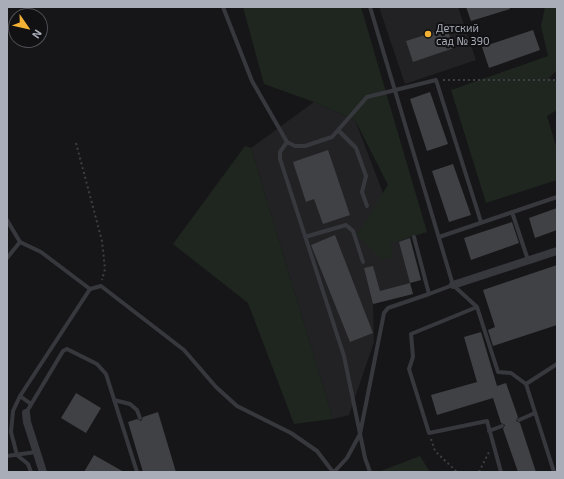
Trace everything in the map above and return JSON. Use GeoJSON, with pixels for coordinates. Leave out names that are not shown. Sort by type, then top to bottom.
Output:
{"type":"FeatureCollection","features":[{"type":"Feature","properties":{"kind":"street"},"geometry":{"type":"LineString","coordinates":[[453,285],[557,251]]}},
{"type":"Feature","properties":{"kind":"street"},"geometry":{"type":"LineString","coordinates":[[26,413],[27,422],[42,472]]}},
{"type":"Feature","properties":{"kind":"lane"},"geometry":{"type":"LineString","coordinates":[[223,7],[252,81],[286,142],[300,147],[332,137],[367,97],[436,80],[481,222]]}},
{"type":"Feature","properties":{"kind":"lane"},"geometry":{"type":"LineString","coordinates":[[370,7],[453,285],[477,307],[498,372],[511,373],[526,384],[554,472]]}},
{"type":"Feature","properties":{"kind":"lane"},"geometry":{"type":"LineString","coordinates":[[338,130],[356,148],[366,176],[362,192],[367,206]]}},
{"type":"Feature","properties":{"kind":"lane"},"geometry":{"type":"LineString","coordinates":[[286,142],[280,152],[280,159],[344,356],[365,458],[370,472]]}},
{"type":"Feature","properties":{"kind":"lane"},"geometry":{"type":"LineString","coordinates":[[439,237],[557,196]]}},
{"type":"Feature","properties":{"kind":"lane"},"geometry":{"type":"LineString","coordinates":[[512,212],[528,261]]}},
{"type":"Feature","properties":{"kind":"lane"},"geometry":{"type":"LineString","coordinates":[[7,220],[20,242],[41,252],[90,290]]}},
{"type":"Feature","properties":{"kind":"lane"},"geometry":{"type":"LineString","coordinates":[[305,237],[341,224],[346,225],[353,231],[363,262]]}},
{"type":"Feature","properties":{"kind":"lane"},"geometry":{"type":"LineString","coordinates":[[414,237],[429,294]]}},
{"type":"Feature","properties":{"kind":"lane"},"geometry":{"type":"LineString","coordinates":[[7,258],[20,242]]}},
{"type":"Feature","properties":{"kind":"lane"},"geometry":{"type":"LineString","coordinates":[[31,472],[28,464],[17,455],[11,432],[13,411],[20,396],[90,290],[101,286],[184,350],[216,387],[237,406],[291,433],[317,451],[334,472],[347,458],[360,434],[384,313],[388,308],[453,285]]}},
{"type":"Feature","properties":{"kind":"lane"},"geometry":{"type":"LineString","coordinates":[[477,307],[411,334],[413,358],[409,369],[429,433],[487,421],[492,444],[501,472]]}},
{"type":"Feature","properties":{"kind":"lane"},"geometry":{"type":"LineString","coordinates":[[26,413],[60,354],[68,349],[101,366],[106,374],[137,472]]}},
{"type":"Feature","properties":{"kind":"lane"},"geometry":{"type":"LineString","coordinates":[[526,384],[557,364]]}},
{"type":"Feature","properties":{"kind":"lane"},"geometry":{"type":"LineString","coordinates":[[20,396],[31,404]]}},
{"type":"Feature","properties":{"kind":"lane"},"geometry":{"type":"LineString","coordinates":[[114,400],[130,404],[137,410],[140,418]]}},
{"type":"Feature","properties":{"kind":"lane"},"geometry":{"type":"LineString","coordinates":[[519,420],[535,413]]}},
{"type":"Feature","properties":{"kind":"lane"},"geometry":{"type":"LineString","coordinates":[[490,430],[502,426]]}},
{"type":"Feature","properties":{"kind":"lane"},"geometry":{"type":"LineString","coordinates":[[7,456],[36,452]]}},
{"type":"Feature","properties":{"kind":"path"},"geometry":{"type":"LineString","coordinates":[[436,80],[557,80]]}},
{"type":"Feature","properties":{"kind":"path"},"geometry":{"type":"LineString","coordinates":[[76,143],[102,241],[105,269],[101,286]]}},
{"type":"Feature","properties":{"kind":"path"},"geometry":{"type":"LineString","coordinates":[[429,433],[435,451],[457,472]]}},
{"type":"Feature","properties":{"kind":"path"},"geometry":{"type":"LineString","coordinates":[[479,472],[492,444]]}},
{"type":"Feature","properties":{"kind":"shaded area"},"geometry":{"type":"Polygon","coordinates":[[[243,7],[361,7],[427,232],[391,243],[392,257],[382,260],[357,235],[388,185],[355,120],[314,102],[264,84],[243,7]]]}},
{"type":"Feature","properties":{"kind":"shaded area","name":"Детский сад № 390"},"geometry":{"type":"Polygon","coordinates":[[[379,7],[458,7],[476,60],[405,84],[379,7]]]}},
{"type":"Feature","properties":{"kind":"shaded area"},"geometry":{"type":"Polygon","coordinates":[[[545,7],[557,7],[557,70],[549,78],[557,82],[557,110],[547,116],[557,149],[557,180],[486,203],[451,90],[548,56],[541,26],[545,7]]]}},
{"type":"Feature","properties":{"kind":"shaded area"},"geometry":{"type":"Polygon","coordinates":[[[314,102],[355,120],[386,201],[410,238],[421,280],[410,283],[413,294],[373,304],[374,342],[349,415],[333,419],[251,148],[314,102]]]}},
{"type":"Feature","properties":{"kind":"shaded area"},"geometry":{"type":"Polygon","coordinates":[[[245,146],[251,148],[333,419],[294,424],[248,303],[173,244],[245,146]]]}},
{"type":"Feature","properties":{"kind":"shaded area"},"geometry":{"type":"Polygon","coordinates":[[[420,456],[430,472],[378,472],[420,456]]]}},
{"type":"Feature","properties":{"kind":"building"},"geometry":{"type":"Polygon","coordinates":[[[466,7],[509,7],[510,9],[471,21],[466,7]]]}},
{"type":"Feature","properties":{"kind":"building"},"geometry":{"type":"Polygon","coordinates":[[[447,28],[454,48],[413,62],[406,41],[447,28]]]}},
{"type":"Feature","properties":{"kind":"building"},"geometry":{"type":"Polygon","coordinates":[[[533,30],[540,50],[489,68],[482,47],[533,30]]]}},
{"type":"Feature","properties":{"kind":"building"},"geometry":{"type":"Polygon","coordinates":[[[430,92],[448,144],[427,151],[410,99],[430,92]]]}},
{"type":"Feature","properties":{"kind":"building"},"geometry":{"type":"Polygon","coordinates":[[[328,150],[350,215],[323,224],[314,199],[306,202],[293,162],[328,150]]]}},
{"type":"Feature","properties":{"kind":"building"},"geometry":{"type":"Polygon","coordinates":[[[453,164],[471,215],[449,222],[432,171],[453,164]]]}},
{"type":"Feature","properties":{"kind":"building"},"geometry":{"type":"Polygon","coordinates":[[[557,208],[557,230],[535,238],[529,218],[557,208]]]}},
{"type":"Feature","properties":{"kind":"building"},"geometry":{"type":"Polygon","coordinates":[[[512,222],[519,243],[471,260],[464,238],[512,222]]]}},
{"type":"Feature","properties":{"kind":"building"},"geometry":{"type":"Polygon","coordinates":[[[335,235],[373,333],[350,342],[311,245],[335,235]]]}},
{"type":"Feature","properties":{"kind":"building"},"geometry":{"type":"Polygon","coordinates":[[[410,238],[421,280],[410,283],[399,242],[410,238]]]}},
{"type":"Feature","properties":{"kind":"building"},"geometry":{"type":"Polygon","coordinates":[[[557,265],[557,325],[493,346],[488,330],[495,327],[483,290],[557,265]]]}},
{"type":"Feature","properties":{"kind":"building"},"geometry":{"type":"Polygon","coordinates":[[[373,266],[380,291],[410,283],[413,294],[373,304],[364,268],[373,266]]]}},
{"type":"Feature","properties":{"kind":"building"},"geometry":{"type":"Polygon","coordinates":[[[481,332],[497,386],[506,383],[518,417],[516,421],[520,423],[536,472],[518,472],[503,429],[505,425],[501,423],[493,398],[437,415],[431,395],[477,382],[464,337],[481,332]]]}},
{"type":"Feature","properties":{"kind":"building"},"geometry":{"type":"Polygon","coordinates":[[[76,393],[101,408],[86,433],[61,418],[76,393]]]}},
{"type":"Feature","properties":{"kind":"building"},"geometry":{"type":"Polygon","coordinates":[[[158,412],[176,472],[143,472],[128,422],[137,419],[141,421],[143,417],[158,412]]]}},
{"type":"Feature","properties":{"kind":"building"},"geometry":{"type":"Polygon","coordinates":[[[94,455],[124,472],[84,472],[94,455]]]}},
{"type":"Feature","properties":{"kind":"place","name":"Детский сад № 390"},"geometry":{"type":"Point","coordinates":[428,34]}}]}
